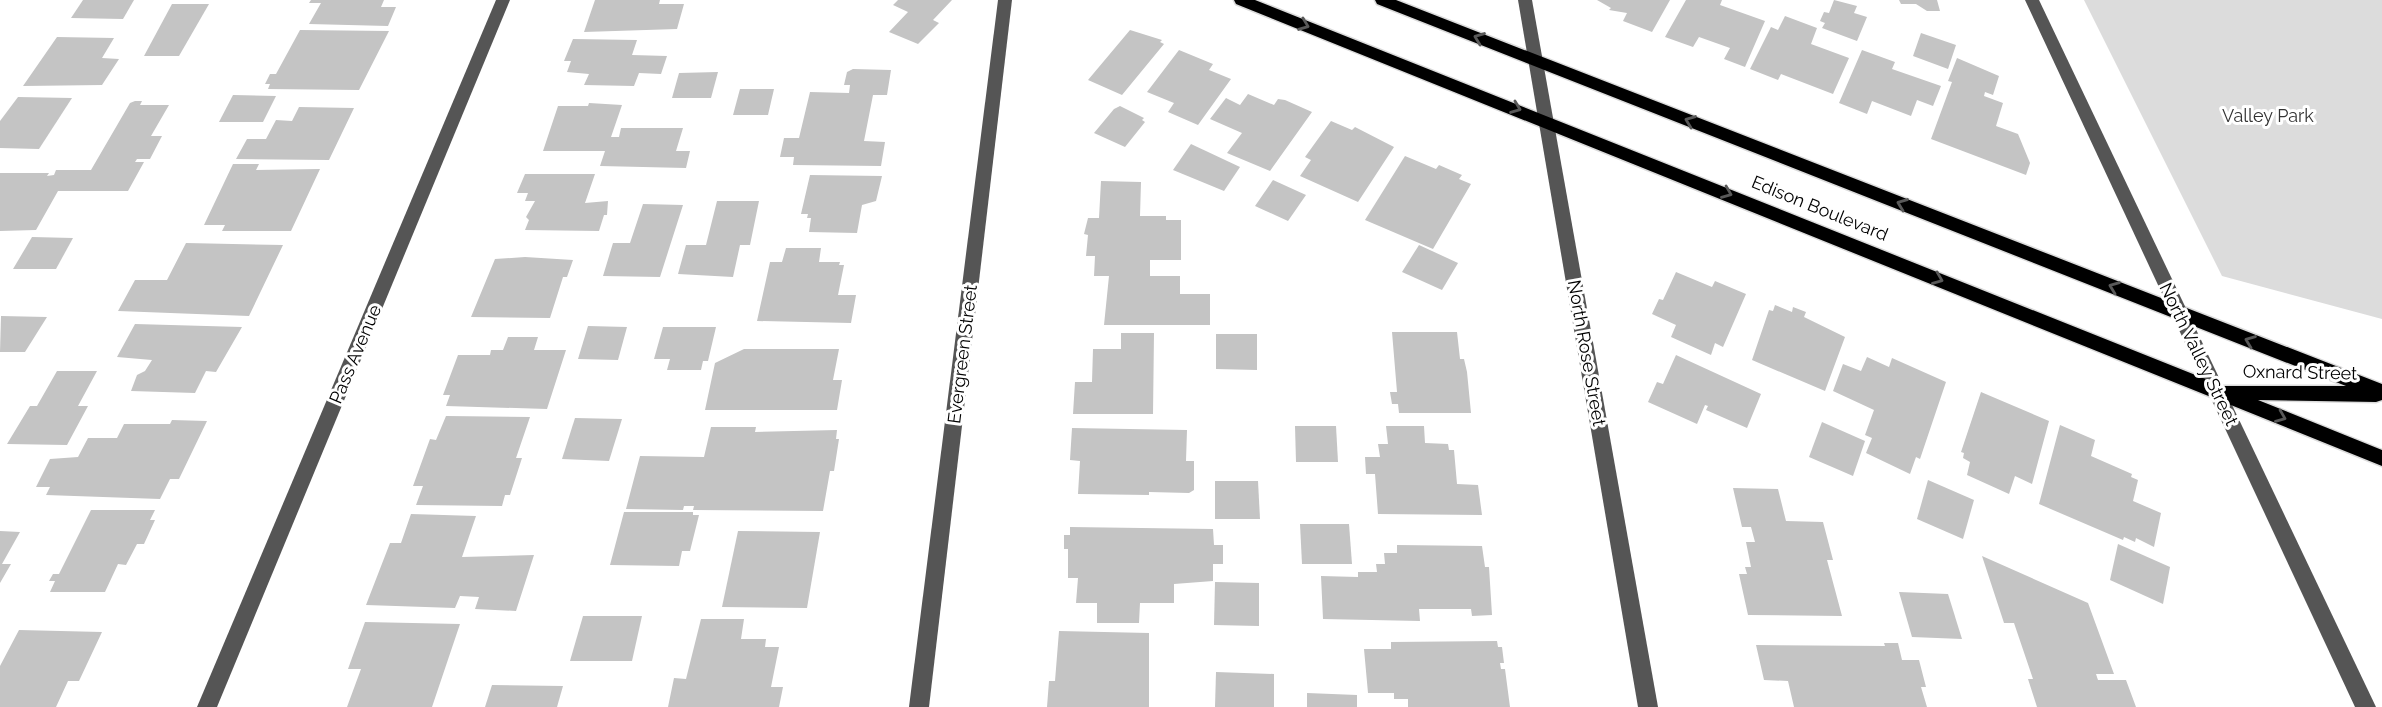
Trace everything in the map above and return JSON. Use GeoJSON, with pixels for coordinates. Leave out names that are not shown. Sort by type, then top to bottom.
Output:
{"type":"FeatureCollection","features":[{"type":"Feature","properties":{"kind":"main road","name":"Edison Boulevard"},"geometry":{"type":"LineString","coordinates":[[1241,0],[1546,120],[2382,458]]}},
{"type":"Feature","properties":{"kind":"main road","name":"Edison Boulevard"},"geometry":{"type":"LineString","coordinates":[[1381,0],[2382,393]]}},
{"type":"Feature","properties":{"kind":"main road","name":"Oxnard Street"},"geometry":{"type":"LineString","coordinates":[[2218,392],[2382,393]]}},
{"type":"Feature","properties":{"kind":"street","name":"Pass Avenue"},"geometry":{"type":"LineString","coordinates":[[207,707],[503,0]]}},
{"type":"Feature","properties":{"kind":"street","name":"Evergreen Street"},"geometry":{"type":"LineString","coordinates":[[919,707],[1005,0]]}},
{"type":"Feature","properties":{"kind":"street","name":"North Rose Street"},"geometry":{"type":"LineString","coordinates":[[1525,0],[1648,707]]}},
{"type":"Feature","properties":{"kind":"street","name":"North Valley Street"},"geometry":{"type":"LineString","coordinates":[[2032,0],[2366,707]]}},
{"type":"Feature","properties":{"kind":"green space","name":"Valley Park"},"geometry":{"type":"Polygon","coordinates":[[[2084,0],[2382,0],[2382,319],[2222,276],[2084,0]]]}},
{"type":"Feature","properties":{"kind":"building"},"geometry":{"type":"Polygon","coordinates":[[[83,0],[134,0],[123,19],[71,18],[83,0]]]}},
{"type":"Feature","properties":{"kind":"building"},"geometry":{"type":"Polygon","coordinates":[[[311,0],[384,0],[381,7],[396,7],[388,26],[309,24],[321,3],[309,3],[311,0]]]}},
{"type":"Feature","properties":{"kind":"building"},"geometry":{"type":"Polygon","coordinates":[[[595,0],[660,0],[659,4],[684,4],[677,29],[584,32],[595,0]]]}},
{"type":"Feature","properties":{"kind":"building"},"geometry":{"type":"Polygon","coordinates":[[[898,0],[952,0],[933,20],[939,23],[918,44],[889,32],[908,12],[893,5],[898,0]]]}},
{"type":"Feature","properties":{"kind":"building"},"geometry":{"type":"Polygon","coordinates":[[[1597,0],[1670,0],[1652,32],[1623,21],[1627,13],[1609,10],[1611,8],[1597,0]]]}},
{"type":"Feature","properties":{"kind":"building"},"geometry":{"type":"Polygon","coordinates":[[[1686,0],[1722,0],[1720,5],[1765,21],[1745,67],[1724,59],[1730,48],[1699,37],[1693,47],[1665,37],[1686,0]]]}},
{"type":"Feature","properties":{"kind":"building"},"geometry":{"type":"Polygon","coordinates":[[[1834,0],[1857,6],[1854,13],[1867,17],[1857,41],[1822,28],[1825,23],[1820,21],[1824,12],[1829,13],[1834,0]]]}},
{"type":"Feature","properties":{"kind":"building"},"geometry":{"type":"Polygon","coordinates":[[[1899,0],[1937,0],[1940,11],[1927,11],[1916,4],[1901,4],[1899,0]]]}},
{"type":"Feature","properties":{"kind":"building"},"geometry":{"type":"Polygon","coordinates":[[[172,4],[209,4],[179,56],[144,56],[172,4]]]}},
{"type":"Feature","properties":{"kind":"building"},"geometry":{"type":"Polygon","coordinates":[[[1785,16],[1817,28],[1811,44],[1849,58],[1833,94],[1781,74],[1778,80],[1750,69],[1771,27],[1778,30],[1785,16]]]}},
{"type":"Feature","properties":{"kind":"building"},"geometry":{"type":"Polygon","coordinates":[[[300,30],[389,31],[359,90],[268,89],[270,84],[265,84],[270,74],[276,74],[300,30]]]}},
{"type":"Feature","properties":{"kind":"building"},"geometry":{"type":"Polygon","coordinates":[[[1130,30],[1162,40],[1160,42],[1164,44],[1122,95],[1088,80],[1130,30]]]}},
{"type":"Feature","properties":{"kind":"building"},"geometry":{"type":"Polygon","coordinates":[[[1921,33],[1956,45],[1948,69],[1913,56],[1921,33]]]}},
{"type":"Feature","properties":{"kind":"building"},"geometry":{"type":"Polygon","coordinates":[[[57,37],[114,38],[102,58],[119,59],[102,85],[23,86],[57,37]]]}},
{"type":"Feature","properties":{"kind":"building"},"geometry":{"type":"Polygon","coordinates":[[[573,39],[637,40],[632,55],[667,56],[661,74],[639,73],[634,86],[584,85],[589,74],[567,72],[571,61],[564,61],[573,39]]]}},
{"type":"Feature","properties":{"kind":"building"},"geometry":{"type":"Polygon","coordinates":[[[1179,50],[1213,64],[1209,70],[1231,79],[1198,125],[1168,112],[1174,103],[1147,92],[1179,50]]]}},
{"type":"Feature","properties":{"kind":"building"},"geometry":{"type":"Polygon","coordinates":[[[1862,50],[1895,62],[1892,69],[1941,86],[1933,106],[1917,100],[1911,116],[1872,101],[1867,114],[1839,103],[1862,50]]]}},
{"type":"Feature","properties":{"kind":"building"},"geometry":{"type":"Polygon","coordinates":[[[1957,58],[1999,76],[1993,95],[1985,92],[1984,96],[2003,103],[1996,126],[2018,134],[2030,163],[2026,175],[1931,139],[1952,82],[1948,81],[1957,58]]]}},
{"type":"Feature","properties":{"kind":"building"},"geometry":{"type":"Polygon","coordinates":[[[853,69],[891,70],[887,95],[873,95],[864,141],[885,142],[881,166],[793,165],[794,157],[780,157],[784,138],[799,138],[810,92],[849,93],[850,85],[844,85],[847,72],[853,69]]]}},
{"type":"Feature","properties":{"kind":"building"},"geometry":{"type":"Polygon","coordinates":[[[718,72],[711,98],[672,98],[679,73],[718,72]]]}},
{"type":"Feature","properties":{"kind":"building"},"geometry":{"type":"Polygon","coordinates":[[[740,89],[774,89],[768,115],[733,115],[740,89]]]}},
{"type":"Feature","properties":{"kind":"building"},"geometry":{"type":"Polygon","coordinates":[[[1248,94],[1274,105],[1278,99],[1285,100],[1312,112],[1270,171],[1227,153],[1242,133],[1210,119],[1226,98],[1240,105],[1248,94]]]}},
{"type":"Feature","properties":{"kind":"building"},"geometry":{"type":"Polygon","coordinates":[[[233,95],[276,96],[263,122],[219,122],[233,95]]]}},
{"type":"Feature","properties":{"kind":"building"},"geometry":{"type":"Polygon","coordinates":[[[18,97],[72,98],[39,149],[0,148],[0,121],[18,97]]]}},
{"type":"Feature","properties":{"kind":"building"},"geometry":{"type":"Polygon","coordinates":[[[142,101],[140,105],[169,105],[151,136],[162,136],[150,159],[137,159],[135,162],[144,162],[128,191],[58,191],[36,230],[0,231],[0,173],[49,173],[47,176],[54,175],[56,170],[91,170],[130,103],[142,101]]]}},
{"type":"Feature","properties":{"kind":"building"},"geometry":{"type":"Polygon","coordinates":[[[589,103],[622,105],[611,137],[619,137],[621,128],[683,128],[676,151],[690,151],[686,168],[600,166],[605,151],[543,151],[558,106],[588,106],[589,103]]]}},
{"type":"Feature","properties":{"kind":"building"},"geometry":{"type":"Polygon","coordinates":[[[1120,106],[1144,118],[1142,120],[1145,122],[1125,147],[1094,133],[1114,109],[1120,106]]]}},
{"type":"Feature","properties":{"kind":"building"},"geometry":{"type":"Polygon","coordinates":[[[299,107],[354,108],[329,160],[236,159],[247,139],[266,139],[276,120],[292,121],[299,107]]]}},
{"type":"Feature","properties":{"kind":"building"},"geometry":{"type":"Polygon","coordinates":[[[1331,121],[1352,130],[1355,127],[1394,147],[1358,202],[1300,176],[1311,160],[1305,157],[1331,121]]]}},
{"type":"Feature","properties":{"kind":"building"},"geometry":{"type":"Polygon","coordinates":[[[1191,144],[1240,167],[1224,191],[1173,170],[1191,144]]]}},
{"type":"Feature","properties":{"kind":"building"},"geometry":{"type":"Polygon","coordinates":[[[1405,156],[1436,169],[1439,165],[1462,175],[1459,179],[1471,184],[1433,249],[1365,220],[1405,156]]]}},
{"type":"Feature","properties":{"kind":"building"},"geometry":{"type":"Polygon","coordinates":[[[233,164],[259,164],[256,170],[320,169],[291,231],[222,231],[225,225],[204,225],[233,164]]]}},
{"type":"Feature","properties":{"kind":"building"},"geometry":{"type":"Polygon","coordinates":[[[525,174],[595,174],[585,203],[608,201],[607,215],[604,215],[599,231],[525,230],[529,220],[526,217],[535,201],[525,201],[528,193],[517,193],[525,174]]]}},
{"type":"Feature","properties":{"kind":"building"},"geometry":{"type":"Polygon","coordinates":[[[810,175],[882,176],[876,201],[862,205],[857,233],[809,232],[811,218],[807,218],[808,214],[801,214],[810,175]]]}},
{"type":"Feature","properties":{"kind":"building"},"geometry":{"type":"Polygon","coordinates":[[[1273,180],[1306,195],[1288,221],[1255,206],[1273,180]]]}},
{"type":"Feature","properties":{"kind":"building"},"geometry":{"type":"Polygon","coordinates":[[[1101,181],[1141,182],[1140,216],[1166,216],[1166,220],[1181,220],[1181,260],[1150,260],[1150,276],[1180,276],[1180,294],[1210,294],[1210,325],[1104,325],[1109,276],[1094,276],[1095,256],[1086,256],[1088,235],[1084,234],[1088,218],[1099,218],[1101,181]]]}},
{"type":"Feature","properties":{"kind":"building"},"geometry":{"type":"Polygon","coordinates":[[[717,201],[759,201],[750,245],[740,245],[733,277],[678,274],[686,245],[706,245],[717,201]]]}},
{"type":"Feature","properties":{"kind":"building"},"geometry":{"type":"Polygon","coordinates":[[[643,204],[683,205],[660,277],[603,276],[613,243],[630,243],[643,204]]]}},
{"type":"Feature","properties":{"kind":"building"},"geometry":{"type":"Polygon","coordinates":[[[32,237],[73,238],[56,269],[13,269],[32,237]]]}},
{"type":"Feature","properties":{"kind":"building"},"geometry":{"type":"Polygon","coordinates":[[[186,243],[283,245],[249,316],[118,311],[135,280],[167,280],[186,243]]]}},
{"type":"Feature","properties":{"kind":"building"},"geometry":{"type":"Polygon","coordinates":[[[1419,245],[1458,263],[1442,290],[1402,272],[1419,245]]]}},
{"type":"Feature","properties":{"kind":"building"},"geometry":{"type":"Polygon","coordinates":[[[786,248],[821,248],[819,262],[840,262],[839,265],[844,265],[838,295],[856,295],[851,323],[757,321],[770,262],[782,262],[786,248]]]}},
{"type":"Feature","properties":{"kind":"building"},"geometry":{"type":"Polygon","coordinates":[[[525,257],[573,260],[567,277],[563,277],[550,318],[471,317],[495,259],[525,257]]]}},
{"type":"Feature","properties":{"kind":"building"},"geometry":{"type":"Polygon","coordinates":[[[1676,272],[1712,287],[1715,281],[1746,294],[1723,347],[1715,343],[1711,355],[1671,337],[1676,325],[1652,314],[1659,299],[1663,300],[1676,272]]]}},
{"type":"Feature","properties":{"kind":"building"},"geometry":{"type":"Polygon","coordinates":[[[1775,305],[1792,312],[1793,307],[1806,312],[1804,317],[1845,337],[1825,391],[1752,360],[1769,310],[1773,311],[1775,305]]]}},
{"type":"Feature","properties":{"kind":"building"},"geometry":{"type":"Polygon","coordinates":[[[1,316],[47,317],[25,352],[0,352],[1,316]]]}},
{"type":"Feature","properties":{"kind":"building"},"geometry":{"type":"Polygon","coordinates":[[[135,324],[242,327],[216,372],[206,371],[195,393],[131,391],[137,375],[145,371],[152,360],[117,357],[135,324]]]}},
{"type":"Feature","properties":{"kind":"building"},"geometry":{"type":"Polygon","coordinates":[[[588,326],[627,327],[618,360],[578,359],[588,326]]]}},
{"type":"Feature","properties":{"kind":"building"},"geometry":{"type":"Polygon","coordinates":[[[663,327],[716,327],[708,361],[703,361],[701,370],[667,370],[670,359],[654,359],[663,327]]]}},
{"type":"Feature","properties":{"kind":"building"},"geometry":{"type":"Polygon","coordinates":[[[1392,332],[1457,332],[1460,359],[1464,359],[1467,372],[1471,413],[1399,413],[1398,404],[1392,404],[1390,392],[1397,392],[1392,332]]]}},
{"type":"Feature","properties":{"kind":"building"},"geometry":{"type":"Polygon","coordinates":[[[1121,333],[1154,333],[1153,414],[1073,414],[1075,382],[1092,382],[1093,349],[1121,349],[1121,333]]]}},
{"type":"Feature","properties":{"kind":"building"},"geometry":{"type":"Polygon","coordinates":[[[1216,334],[1257,334],[1257,370],[1216,369],[1216,334]]]}},
{"type":"Feature","properties":{"kind":"building"},"geometry":{"type":"Polygon","coordinates":[[[508,337],[538,337],[534,350],[566,350],[547,409],[446,406],[450,395],[443,395],[458,355],[490,355],[491,350],[503,350],[508,337]]]}},
{"type":"Feature","properties":{"kind":"building"},"geometry":{"type":"Polygon","coordinates":[[[744,349],[839,349],[833,380],[842,380],[837,410],[705,410],[715,363],[744,349]]]}},
{"type":"Feature","properties":{"kind":"building"},"geometry":{"type":"Polygon","coordinates":[[[1676,355],[1761,394],[1747,428],[1706,410],[1708,406],[1705,405],[1697,424],[1648,402],[1657,382],[1663,384],[1676,355]]]}},
{"type":"Feature","properties":{"kind":"building"},"geometry":{"type":"Polygon","coordinates":[[[1867,357],[1889,367],[1892,358],[1946,382],[1920,459],[1916,457],[1910,474],[1866,453],[1872,438],[1865,435],[1874,410],[1833,391],[1843,364],[1861,371],[1867,357]]]}},
{"type":"Feature","properties":{"kind":"building"},"geometry":{"type":"Polygon","coordinates":[[[57,371],[97,371],[78,406],[88,406],[67,445],[7,444],[30,406],[37,406],[57,371]]]}},
{"type":"Feature","properties":{"kind":"building"},"geometry":{"type":"Polygon","coordinates":[[[1981,392],[2049,421],[2032,484],[2015,476],[2009,494],[1967,475],[1970,462],[1963,458],[1964,453],[1961,452],[1981,392]]]}},
{"type":"Feature","properties":{"kind":"building"},"geometry":{"type":"Polygon","coordinates":[[[446,416],[530,417],[516,458],[522,458],[510,495],[505,495],[502,506],[416,505],[423,486],[413,486],[430,439],[436,440],[446,416]]]}},
{"type":"Feature","properties":{"kind":"building"},"geometry":{"type":"Polygon","coordinates":[[[575,418],[622,419],[609,461],[562,459],[575,418]]]}},
{"type":"Feature","properties":{"kind":"building"},"geometry":{"type":"Polygon","coordinates":[[[172,420],[207,421],[179,479],[170,479],[160,499],[46,495],[50,487],[36,487],[50,459],[78,457],[88,438],[117,438],[124,424],[170,424],[172,420]]]}},
{"type":"Feature","properties":{"kind":"building"},"geometry":{"type":"Polygon","coordinates":[[[1822,422],[1865,441],[1853,476],[1809,457],[1822,422]]]}},
{"type":"Feature","properties":{"kind":"building"},"geometry":{"type":"Polygon","coordinates":[[[2060,425],[2095,440],[2091,456],[2132,474],[2131,477],[2138,480],[2133,501],[2161,513],[2154,547],[2136,538],[2135,542],[2124,537],[2123,540],[2039,504],[2060,425]]]}},
{"type":"Feature","properties":{"kind":"building"},"geometry":{"type":"Polygon","coordinates":[[[1295,426],[1336,426],[1338,462],[1296,462],[1295,426]]]}},
{"type":"Feature","properties":{"kind":"building"},"geometry":{"type":"Polygon","coordinates":[[[1386,426],[1424,426],[1425,443],[1448,444],[1449,450],[1454,450],[1457,484],[1478,485],[1482,515],[1378,514],[1375,474],[1366,474],[1365,457],[1380,457],[1378,444],[1388,444],[1386,426]]]}},
{"type":"Feature","properties":{"kind":"building"},"geometry":{"type":"Polygon","coordinates":[[[711,427],[756,427],[755,432],[837,430],[836,439],[839,439],[834,471],[830,471],[823,511],[693,510],[694,506],[684,506],[683,510],[626,509],[640,456],[704,457],[711,427]]]}},
{"type":"Feature","properties":{"kind":"building"},"geometry":{"type":"Polygon","coordinates":[[[1072,428],[1187,430],[1186,461],[1194,461],[1194,490],[1189,493],[1149,492],[1149,495],[1078,494],[1080,461],[1070,460],[1072,428]]]}},
{"type":"Feature","properties":{"kind":"building"},"geometry":{"type":"Polygon","coordinates":[[[1928,480],[1974,500],[1963,539],[1917,519],[1928,480]]]}},
{"type":"Feature","properties":{"kind":"building"},"geometry":{"type":"Polygon","coordinates":[[[1215,481],[1258,481],[1260,519],[1215,519],[1215,481]]]}},
{"type":"Feature","properties":{"kind":"building"},"geometry":{"type":"Polygon","coordinates":[[[1733,488],[1778,489],[1786,521],[1823,522],[1833,560],[1827,560],[1842,616],[1748,615],[1739,574],[1747,574],[1745,567],[1751,567],[1746,542],[1755,542],[1751,527],[1742,527],[1733,488]]]}},
{"type":"Feature","properties":{"kind":"building"},"geometry":{"type":"Polygon","coordinates":[[[91,510],[155,510],[150,520],[155,520],[144,544],[137,544],[126,565],[118,564],[105,592],[50,592],[55,581],[49,581],[53,574],[59,574],[91,510]]]}},
{"type":"Feature","properties":{"kind":"building"},"geometry":{"type":"Polygon","coordinates":[[[624,512],[693,512],[693,515],[699,515],[690,551],[682,551],[679,566],[610,565],[624,512]]]}},
{"type":"Feature","properties":{"kind":"building"},"geometry":{"type":"Polygon","coordinates":[[[411,514],[476,516],[462,557],[534,555],[516,611],[475,609],[479,597],[460,596],[455,608],[366,605],[390,543],[401,543],[411,514]]]}},
{"type":"Feature","properties":{"kind":"building"},"geometry":{"type":"Polygon","coordinates":[[[1300,524],[1349,524],[1352,564],[1302,564],[1300,524]]]}},
{"type":"Feature","properties":{"kind":"building"},"geometry":{"type":"Polygon","coordinates":[[[1070,527],[1213,529],[1214,545],[1223,545],[1223,564],[1213,564],[1213,581],[1174,584],[1174,603],[1140,603],[1139,623],[1097,623],[1097,603],[1076,603],[1078,578],[1068,578],[1068,549],[1064,549],[1064,535],[1070,535],[1070,527]]]}},
{"type":"Feature","properties":{"kind":"building"},"geometry":{"type":"Polygon","coordinates":[[[0,531],[20,532],[2,564],[11,564],[0,583],[0,531]]]}},
{"type":"Feature","properties":{"kind":"building"},"geometry":{"type":"Polygon","coordinates":[[[738,531],[820,532],[807,608],[722,607],[738,531]]]}},
{"type":"Feature","properties":{"kind":"building"},"geometry":{"type":"Polygon","coordinates":[[[2118,544],[2170,567],[2163,604],[2110,580],[2118,544]]]}},
{"type":"Feature","properties":{"kind":"building"},"geometry":{"type":"Polygon","coordinates":[[[1397,545],[1482,546],[1485,567],[1489,567],[1492,615],[1472,616],[1471,609],[1419,609],[1420,621],[1323,619],[1321,576],[1358,577],[1358,572],[1377,572],[1376,564],[1385,564],[1384,553],[1397,553],[1397,545]]]}},
{"type":"Feature","properties":{"kind":"building"},"geometry":{"type":"Polygon","coordinates":[[[1982,556],[2088,603],[2114,674],[2096,674],[2098,680],[2126,680],[2136,707],[2037,707],[2028,679],[2033,679],[2014,623],[2004,623],[1982,556]]]}},
{"type":"Feature","properties":{"kind":"building"},"geometry":{"type":"Polygon","coordinates":[[[1215,582],[1259,583],[1259,626],[1214,625],[1215,582]]]}},
{"type":"Feature","properties":{"kind":"building"},"geometry":{"type":"Polygon","coordinates":[[[1899,592],[1948,594],[1962,639],[1912,637],[1899,592]]]}},
{"type":"Feature","properties":{"kind":"building"},"geometry":{"type":"Polygon","coordinates":[[[583,616],[642,616],[632,661],[570,661],[583,616]]]}},
{"type":"Feature","properties":{"kind":"building"},"geometry":{"type":"Polygon","coordinates":[[[701,619],[744,619],[741,639],[766,639],[765,647],[779,647],[771,687],[783,687],[779,707],[668,707],[674,678],[686,679],[701,619]]]}},
{"type":"Feature","properties":{"kind":"building"},"geometry":{"type":"Polygon","coordinates":[[[365,622],[460,624],[432,707],[347,707],[361,669],[348,669],[365,622]]]}},
{"type":"Feature","properties":{"kind":"building"},"geometry":{"type":"Polygon","coordinates":[[[19,630],[102,632],[79,681],[68,681],[56,707],[0,707],[0,666],[19,630]]]}},
{"type":"Feature","properties":{"kind":"building"},"geometry":{"type":"Polygon","coordinates":[[[1059,631],[1149,633],[1149,707],[1047,707],[1049,681],[1055,681],[1059,631]]]}},
{"type":"Feature","properties":{"kind":"building"},"geometry":{"type":"Polygon","coordinates":[[[1497,641],[1498,647],[1502,647],[1504,663],[1500,663],[1501,669],[1505,669],[1510,707],[1408,707],[1408,699],[1394,699],[1394,693],[1368,693],[1364,649],[1391,649],[1391,642],[1497,641]]]}},
{"type":"Feature","properties":{"kind":"building"},"geometry":{"type":"Polygon","coordinates":[[[1884,643],[1898,643],[1902,660],[1919,660],[1926,687],[1921,687],[1927,707],[1794,707],[1788,681],[1764,680],[1756,645],[1885,646],[1884,643]]]}},
{"type":"Feature","properties":{"kind":"building"},"geometry":{"type":"Polygon","coordinates":[[[1216,672],[1274,674],[1274,707],[1215,707],[1216,672]]]}},
{"type":"Feature","properties":{"kind":"building"},"geometry":{"type":"Polygon","coordinates":[[[492,685],[563,686],[557,707],[485,707],[492,685]]]}},
{"type":"Feature","properties":{"kind":"building"},"geometry":{"type":"Polygon","coordinates":[[[1307,693],[1357,695],[1357,707],[1307,707],[1307,693]]]}}]}
